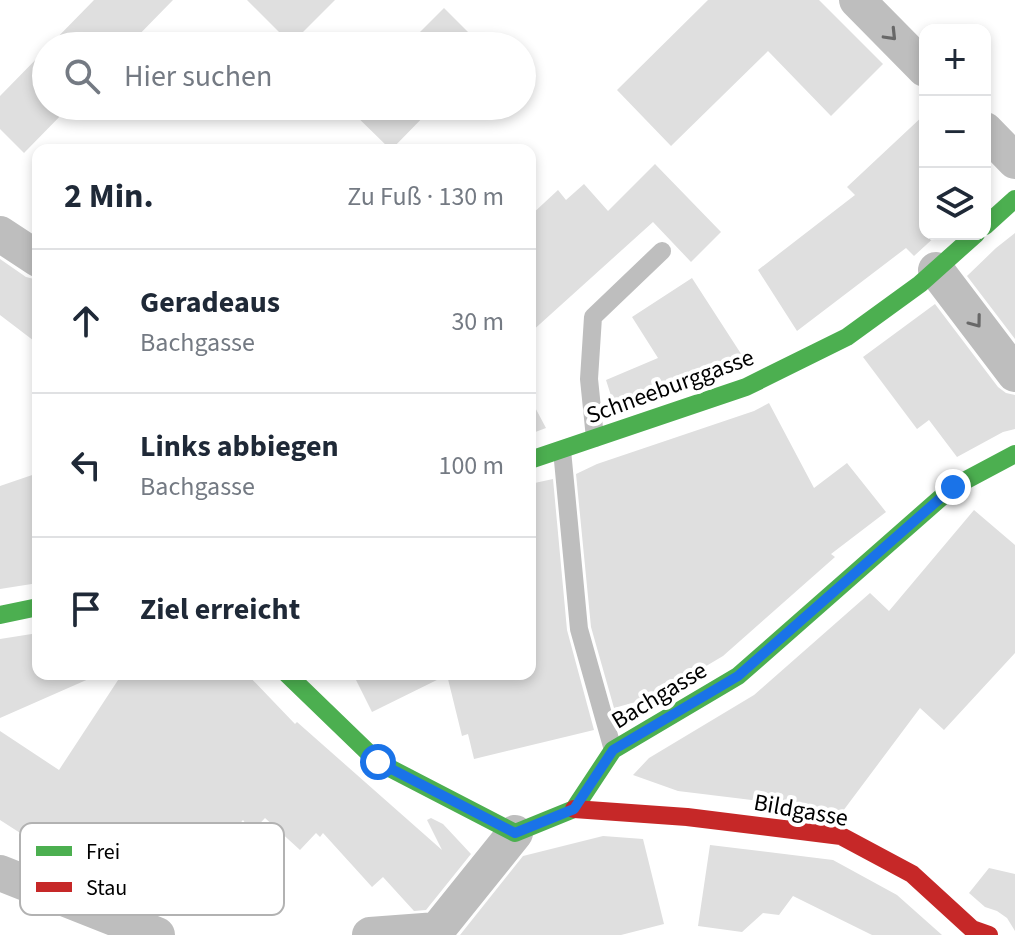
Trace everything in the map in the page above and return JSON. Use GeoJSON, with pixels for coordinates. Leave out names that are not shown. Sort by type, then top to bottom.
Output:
{"type":"FeatureCollection","features":[{"type":"Feature","properties":{"kind":"street"},"geometry":{"type":"LineString","coordinates":[[857,0],[919,63]]}},
{"type":"Feature","properties":{"kind":"street"},"geometry":{"type":"LineString","coordinates":[[991,136],[1015,161]]}},
{"type":"Feature","properties":{"kind":"street"},"geometry":{"type":"LineString","coordinates":[[991,221],[1015,199]]}},
{"type":"Feature","properties":{"kind":"street"},"geometry":{"type":"LineString","coordinates":[[0,234],[32,255]]}},
{"type":"Feature","properties":{"kind":"street","name":"Schneeburggasse"},"geometry":{"type":"LineString","coordinates":[[536,458],[746,387],[847,337],[920,284],[969,240]]}},
{"type":"Feature","properties":{"kind":"street"},"geometry":{"type":"LineString","coordinates":[[936,270],[1015,374]]}},
{"type":"Feature","properties":{"kind":"street","name":"Bachgasse"},"geometry":{"type":"LineString","coordinates":[[574,809],[613,750],[738,676],[953,487],[1015,454]]}},
{"type":"Feature","properties":{"kind":"street"},"geometry":{"type":"LineString","coordinates":[[0,615],[32,608]]}},
{"type":"Feature","properties":{"kind":"street"},"geometry":{"type":"LineString","coordinates":[[293,680],[378,762],[515,833]]}},
{"type":"Feature","properties":{"kind":"street"},"geometry":{"type":"LineString","coordinates":[[370,935],[437,930],[515,833],[574,809]]}},
{"type":"Feature","properties":{"kind":"street","name":"Bildgasse"},"geometry":{"type":"LineString","coordinates":[[574,809],[687,817],[841,836],[912,874],[972,929],[989,935]]}},
{"type":"Feature","properties":{"kind":"street"},"geometry":{"type":"LineString","coordinates":[[0,873],[20,881]]}},
{"type":"Feature","properties":{"kind":"street"},"geometry":{"type":"LineString","coordinates":[[106,915],[157,935]]}},
{"type":"Feature","properties":{"kind":"lane"},"geometry":{"type":"LineString","coordinates":[[595,438],[589,379],[593,317],[662,251]]}},
{"type":"Feature","properties":{"kind":"lane"},"geometry":{"type":"LineString","coordinates":[[562,449],[579,629],[613,750]]}},
{"type":"Feature","properties":{"kind":"building"},"geometry":{"type":"Polygon","coordinates":[[[94,0],[173,0],[142,32],[63,32],[94,0]]]}},
{"type":"Feature","properties":{"kind":"building"},"geometry":{"type":"Polygon","coordinates":[[[247,0],[335,0],[303,32],[279,32],[247,0]]]}},
{"type":"Feature","properties":{"kind":"building"},"geometry":{"type":"Polygon","coordinates":[[[708,0],[819,0],[883,64],[831,116],[768,51],[671,146],[617,90],[708,0]]]}},
{"type":"Feature","properties":{"kind":"building"},"geometry":{"type":"Polygon","coordinates":[[[444,8],[468,32],[420,32],[444,8]]]}},
{"type":"Feature","properties":{"kind":"building"},"geometry":{"type":"Polygon","coordinates":[[[32,63],[32,120],[56,120],[24,153],[0,129],[0,96],[32,63]]]}},
{"type":"Feature","properties":{"kind":"building"},"geometry":{"type":"Polygon","coordinates":[[[360,120],[420,120],[397,144],[385,144],[360,120]]]}},
{"type":"Feature","properties":{"kind":"building"},"geometry":{"type":"Polygon","coordinates":[[[919,120],[919,240],[931,240],[914,256],[906,248],[797,331],[758,270],[855,195],[847,187],[919,120]]]}},
{"type":"Feature","properties":{"kind":"building"},"geometry":{"type":"Polygon","coordinates":[[[655,164],[721,232],[691,262],[653,222],[536,328],[536,210],[558,190],[566,200],[584,184],[608,211],[655,164]]]}},
{"type":"Feature","properties":{"kind":"building"},"geometry":{"type":"Polygon","coordinates":[[[1015,233],[1015,339],[967,276],[1015,233]]]}},
{"type":"Feature","properties":{"kind":"building"},"geometry":{"type":"Polygon","coordinates":[[[0,259],[32,278],[32,339],[0,315],[0,259]]]}},
{"type":"Feature","properties":{"kind":"building"},"geometry":{"type":"Polygon","coordinates":[[[692,278],[745,360],[614,405],[606,380],[658,358],[632,317],[692,278]]]}},
{"type":"Feature","properties":{"kind":"building"},"geometry":{"type":"Polygon","coordinates":[[[935,304],[998,387],[1015,395],[1015,429],[1003,432],[957,457],[929,420],[917,429],[863,357],[935,304]]]}},
{"type":"Feature","properties":{"kind":"building"},"geometry":{"type":"Polygon","coordinates":[[[769,403],[814,488],[847,463],[886,512],[831,554],[835,557],[723,656],[654,697],[614,708],[591,627],[576,474],[769,403]]]}},
{"type":"Feature","properties":{"kind":"building"},"geometry":{"type":"Polygon","coordinates":[[[536,409],[546,428],[536,432],[536,409]]]}},
{"type":"Feature","properties":{"kind":"building"},"geometry":{"type":"Polygon","coordinates":[[[32,475],[32,584],[0,589],[0,486],[32,475]]]}},
{"type":"Feature","properties":{"kind":"building"},"geometry":{"type":"Polygon","coordinates":[[[553,479],[567,630],[594,730],[474,759],[468,734],[462,736],[448,680],[536,680],[536,483],[553,479]]]}},
{"type":"Feature","properties":{"kind":"building"},"geometry":{"type":"Polygon","coordinates":[[[974,510],[1015,545],[1015,653],[944,730],[920,708],[843,811],[678,791],[633,775],[649,758],[754,695],[870,593],[889,611],[974,510]]]}},
{"type":"Feature","properties":{"kind":"building"},"geometry":{"type":"Polygon","coordinates":[[[32,634],[32,680],[86,680],[0,718],[0,639],[32,634]]]}},
{"type":"Feature","properties":{"kind":"building"},"geometry":{"type":"Polygon","coordinates":[[[118,680],[253,680],[295,724],[297,722],[442,850],[427,820],[431,818],[443,824],[471,854],[426,910],[414,911],[383,877],[372,887],[323,833],[320,837],[316,833],[300,850],[284,835],[284,823],[270,823],[265,818],[260,823],[245,823],[243,820],[240,823],[20,823],[20,833],[0,820],[0,731],[59,770],[118,680]]]}},
{"type":"Feature","properties":{"kind":"building"},"geometry":{"type":"Polygon","coordinates":[[[356,680],[437,680],[372,712],[356,680]]]}},
{"type":"Feature","properties":{"kind":"building"},"geometry":{"type":"Polygon","coordinates":[[[603,836],[643,839],[664,924],[621,935],[460,935],[523,856],[603,836]]]}},
{"type":"Feature","properties":{"kind":"building"},"geometry":{"type":"Polygon","coordinates":[[[710,845],[833,860],[897,895],[942,935],[872,935],[793,896],[779,915],[763,913],[742,932],[698,926],[710,845]]]}},
{"type":"Feature","properties":{"kind":"building"},"geometry":{"type":"Polygon","coordinates":[[[989,868],[1015,874],[1015,931],[1007,918],[985,907],[969,893],[989,868]]]}},
{"type":"Feature","properties":{"kind":"traffic: fast"},"geometry":{"type":"LineString","coordinates":[[991,221],[1015,199]]}},
{"type":"Feature","properties":{"kind":"traffic: fast"},"geometry":{"type":"LineString","coordinates":[[536,458],[746,387],[847,337],[920,284],[969,240]]}},
{"type":"Feature","properties":{"kind":"traffic: fast"},"geometry":{"type":"LineString","coordinates":[[293,680],[378,762],[515,833],[574,809],[613,750],[738,676],[953,487],[1015,454]]}},
{"type":"Feature","properties":{"kind":"traffic: fast"},"geometry":{"type":"LineString","coordinates":[[0,615],[32,608]]}},
{"type":"Feature","properties":{"kind":"traffic: jam"},"geometry":{"type":"LineString","coordinates":[[574,809],[687,817],[841,836],[912,874],[972,929],[989,935]]}},
{"type":"Feature","properties":{"kind":"route"},"geometry":{"type":"LineString","coordinates":[[378,762],[515,833],[574,809],[613,750],[738,676],[953,487]]}}]}
